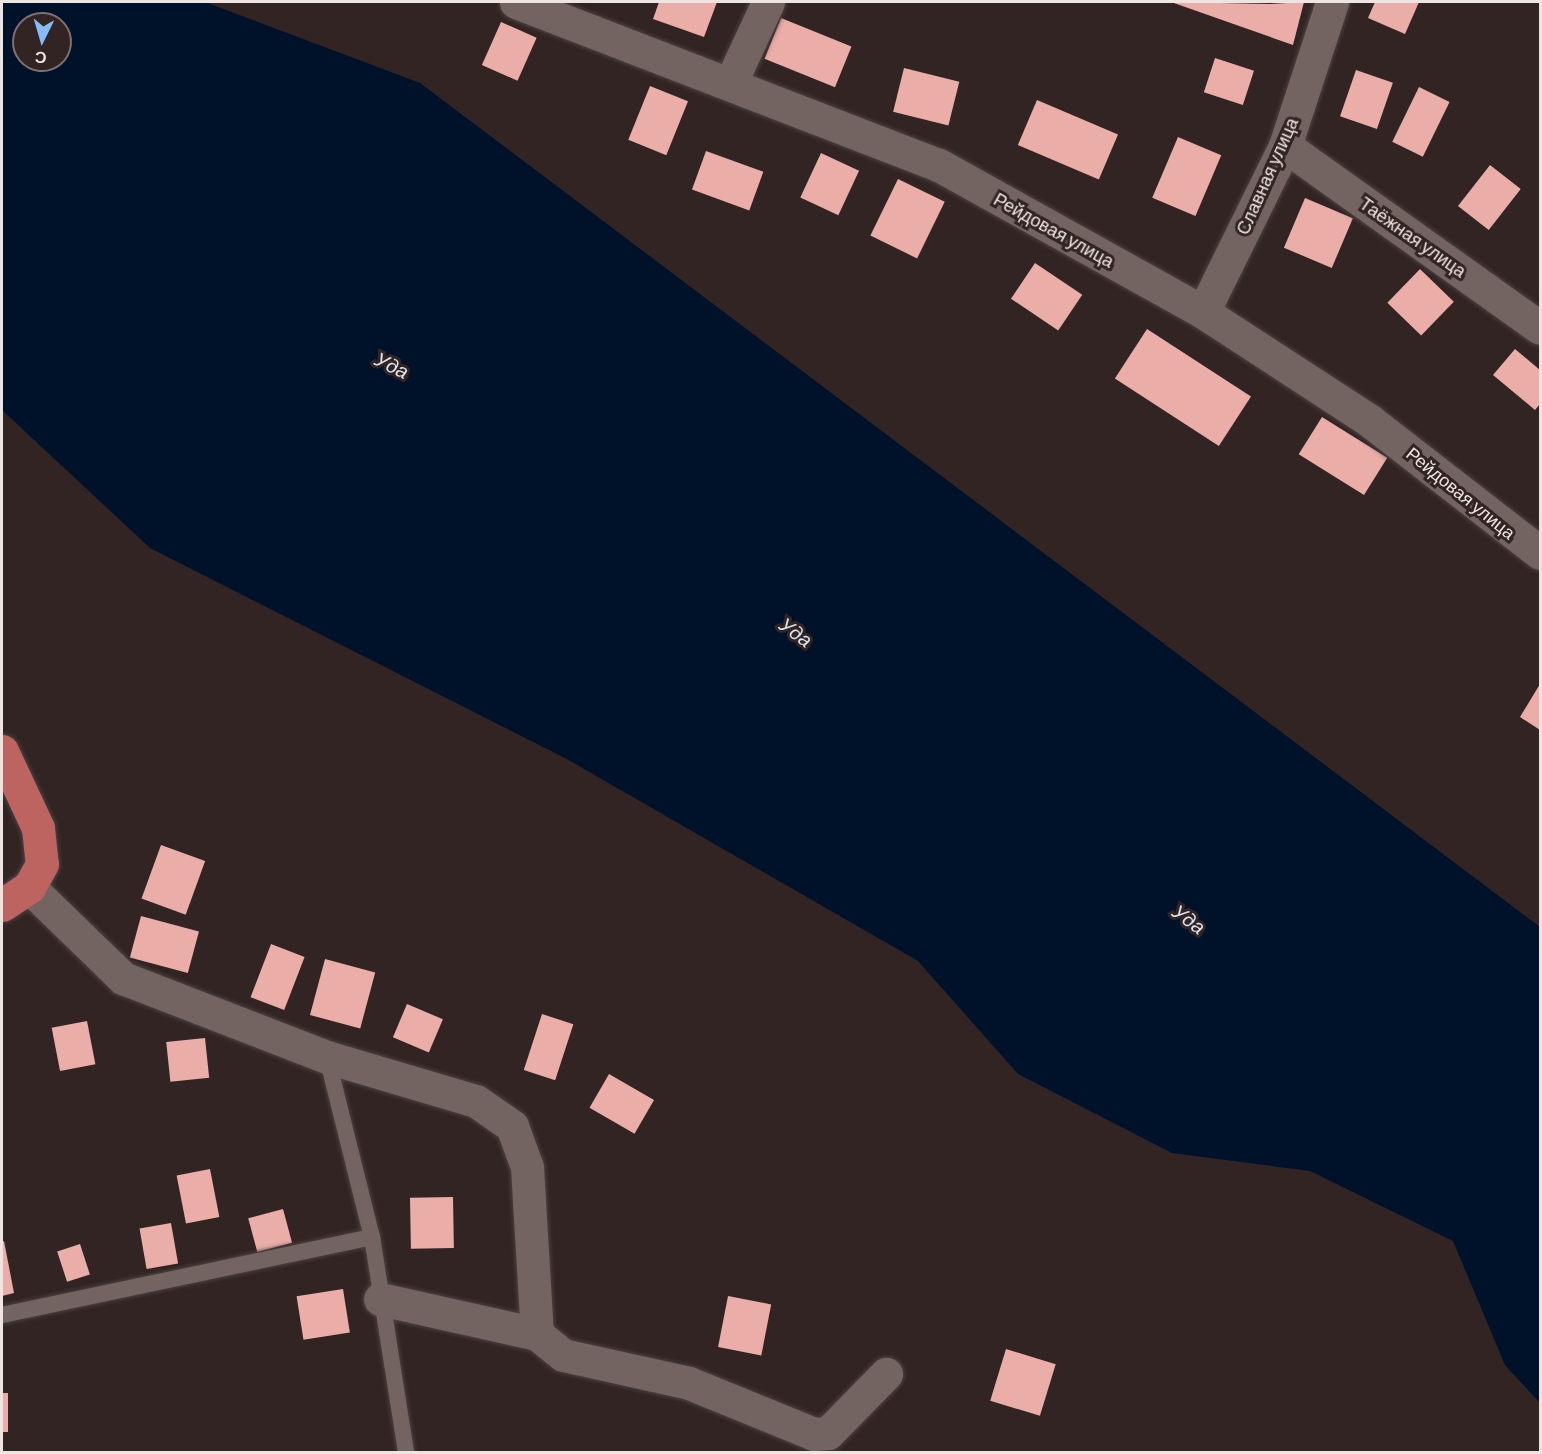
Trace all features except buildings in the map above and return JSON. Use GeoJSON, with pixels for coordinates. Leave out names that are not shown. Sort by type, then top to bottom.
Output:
{"type":"FeatureCollection","features":[{"type":"Feature","properties":{"kind":"main road"},"geometry":{"type":"LineString","coordinates":[[2,751],[38,828],[42,864],[29,887],[2,905]]}},
{"type":"Feature","properties":{"kind":"street","name":"Рейдовая улица"},"geometry":{"type":"LineString","coordinates":[[516,2],[939,165],[1203,312],[1371,421],[1540,553]]}},
{"type":"Feature","properties":{"kind":"street"},"geometry":{"type":"LineString","coordinates":[[730,84],[768,2]]}},
{"type":"Feature","properties":{"kind":"street","name":"Славная улица"},"geometry":{"type":"LineString","coordinates":[[1203,312],[1285,146],[1332,2]]}},
{"type":"Feature","properties":{"kind":"street","name":"Таёжная улица"},"geometry":{"type":"LineString","coordinates":[[1285,146],[1540,328]]}},
{"type":"Feature","properties":{"kind":"street"},"geometry":{"type":"LineString","coordinates":[[29,887],[123,978],[327,1057],[476,1101],[512,1126],[527,1167],[537,1334]]}},
{"type":"Feature","properties":{"kind":"street"},"geometry":{"type":"LineString","coordinates":[[380,1299],[537,1334],[563,1355],[688,1383],[814,1434],[828,1433],[886,1374]]}},
{"type":"Feature","properties":{"kind":"lane"},"geometry":{"type":"LineString","coordinates":[[327,1057],[372,1237],[406,1452]]}},
{"type":"Feature","properties":{"kind":"lane"},"geometry":{"type":"LineString","coordinates":[[2,1315],[372,1237]]}},
{"type":"Feature","properties":{"kind":"water","name":"Уда"},"geometry":{"type":"Polygon","coordinates":[[[2,2],[205,2],[420,83],[1540,927],[1540,1403],[1505,1365],[1453,1241],[1310,1171],[1172,1153],[1018,1074],[918,961],[565,758],[150,548],[2,410],[2,2]]]}}]}
